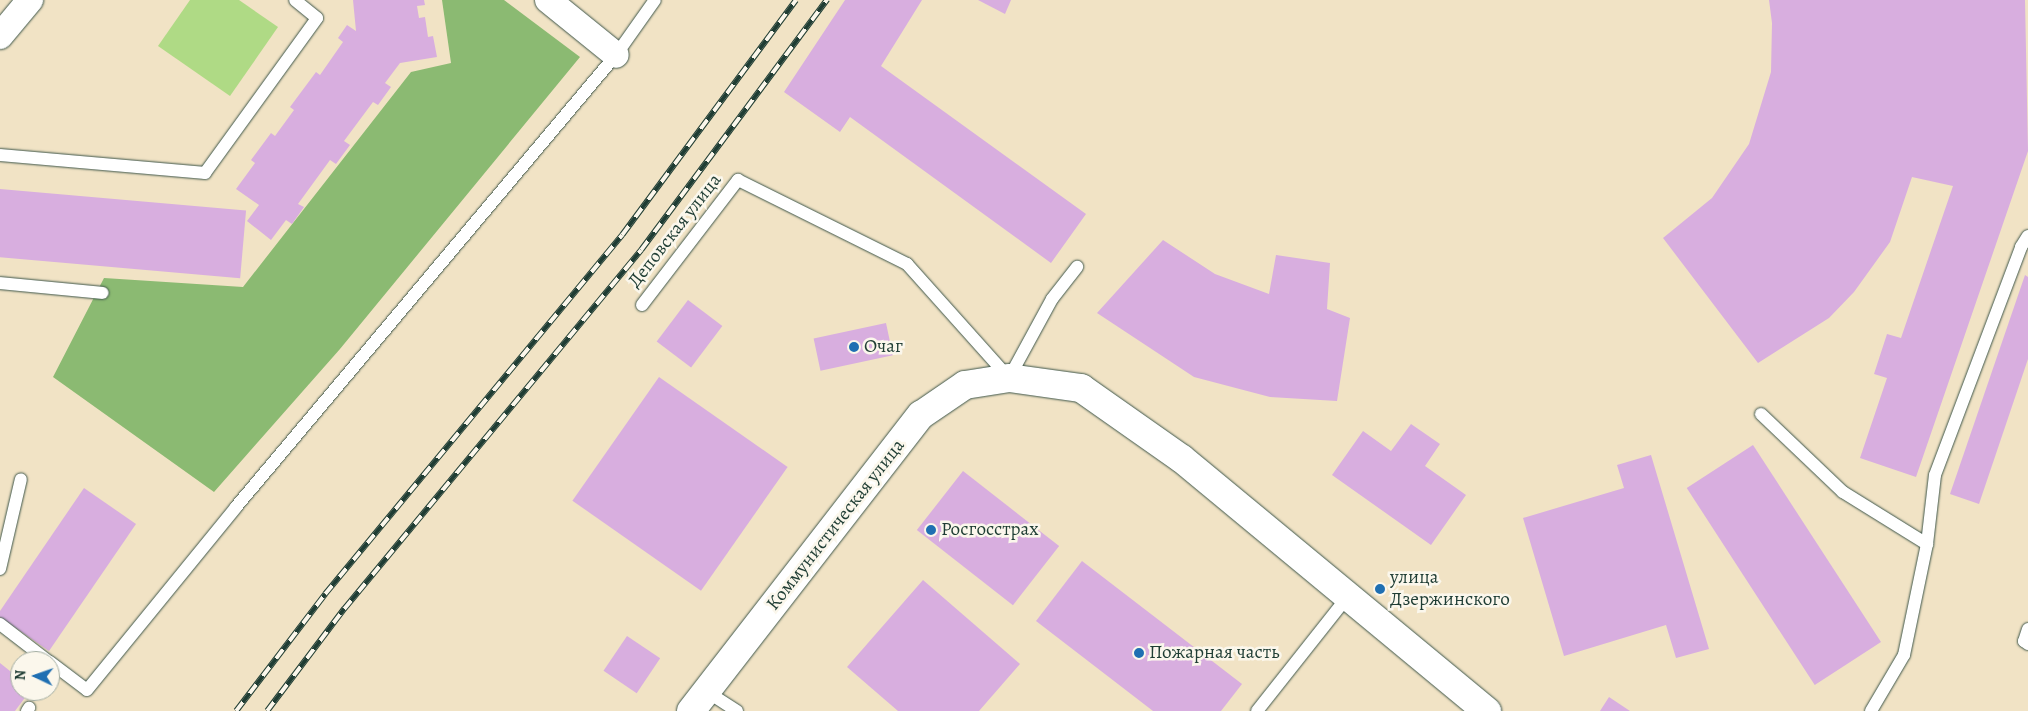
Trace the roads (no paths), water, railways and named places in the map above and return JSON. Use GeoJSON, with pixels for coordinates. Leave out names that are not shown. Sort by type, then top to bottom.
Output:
{"type":"FeatureCollection","features":[{"type":"Feature","properties":{"kind":"main road"},"geometry":{"type":"LineString","coordinates":[[1008,378],[1082,388],[1182,459],[1487,711]]}},
{"type":"Feature","properties":{"kind":"main road","name":"Коммунистическая улица"},"geometry":{"type":"LineString","coordinates":[[699,701],[921,416],[965,385],[1008,378]]}},
{"type":"Feature","properties":{"kind":"street"},"geometry":{"type":"LineString","coordinates":[[0,36],[30,0]]}},
{"type":"Feature","properties":{"kind":"street"},"geometry":{"type":"LineString","coordinates":[[548,0],[616,55]]}},
{"type":"Feature","properties":{"kind":"lane"},"geometry":{"type":"LineString","coordinates":[[0,156],[205,172],[317,18],[295,0]]}},
{"type":"Feature","properties":{"kind":"lane"},"geometry":{"type":"LineString","coordinates":[[60,670],[87,690],[236,507],[616,55],[655,0]]}},
{"type":"Feature","properties":{"kind":"lane","name":"Деповская улица"},"geometry":{"type":"LineString","coordinates":[[642,305],[738,180],[907,264],[1008,378]]}},
{"type":"Feature","properties":{"kind":"lane"},"geometry":{"type":"LineString","coordinates":[[1871,711],[1904,655],[1927,544],[1935,475],[2021,247],[2028,236]]}},
{"type":"Feature","properties":{"kind":"lane"},"geometry":{"type":"LineString","coordinates":[[1008,378],[1052,299],[1077,267]]}},
{"type":"Feature","properties":{"kind":"lane"},"geometry":{"type":"LineString","coordinates":[[0,283],[103,293]]}},
{"type":"Feature","properties":{"kind":"lane"},"geometry":{"type":"LineString","coordinates":[[1761,414],[1842,492],[1927,544]]}},
{"type":"Feature","properties":{"kind":"lane"},"geometry":{"type":"LineString","coordinates":[[0,569],[21,479]]}},
{"type":"Feature","properties":{"kind":"lane"},"geometry":{"type":"LineString","coordinates":[[1257,711],[1348,595]]}},
{"type":"Feature","properties":{"kind":"lane"},"geometry":{"type":"LineString","coordinates":[[0,624],[35,651]]}},
{"type":"Feature","properties":{"kind":"lane"},"geometry":{"type":"LineString","coordinates":[[2028,629],[2024,641],[2028,644]]}},
{"type":"Feature","properties":{"kind":"lane"},"geometry":{"type":"LineString","coordinates":[[699,701],[737,711]]}},
{"type":"Feature","properties":{"kind":"railway"},"geometry":{"type":"LineString","coordinates":[[236,711],[325,594],[622,235],[796,0]]}},
{"type":"Feature","properties":{"kind":"railway"},"geometry":{"type":"LineString","coordinates":[[267,711],[344,609],[641,250],[827,0]]}},
{"type":"Feature","properties":{"kind":"place","name":"Очаг"},"geometry":{"type":"Point","coordinates":[854,347]}},
{"type":"Feature","properties":{"kind":"place","name":"Росгосстрах"},"geometry":{"type":"Point","coordinates":[931,530]}},
{"type":"Feature","properties":{"kind":"place","name":"улица Дзержинского"},"geometry":{"type":"Point","coordinates":[1380,589]}},
{"type":"Feature","properties":{"kind":"place","name":"Пожарная часть"},"geometry":{"type":"Point","coordinates":[1139,653]}}]}
